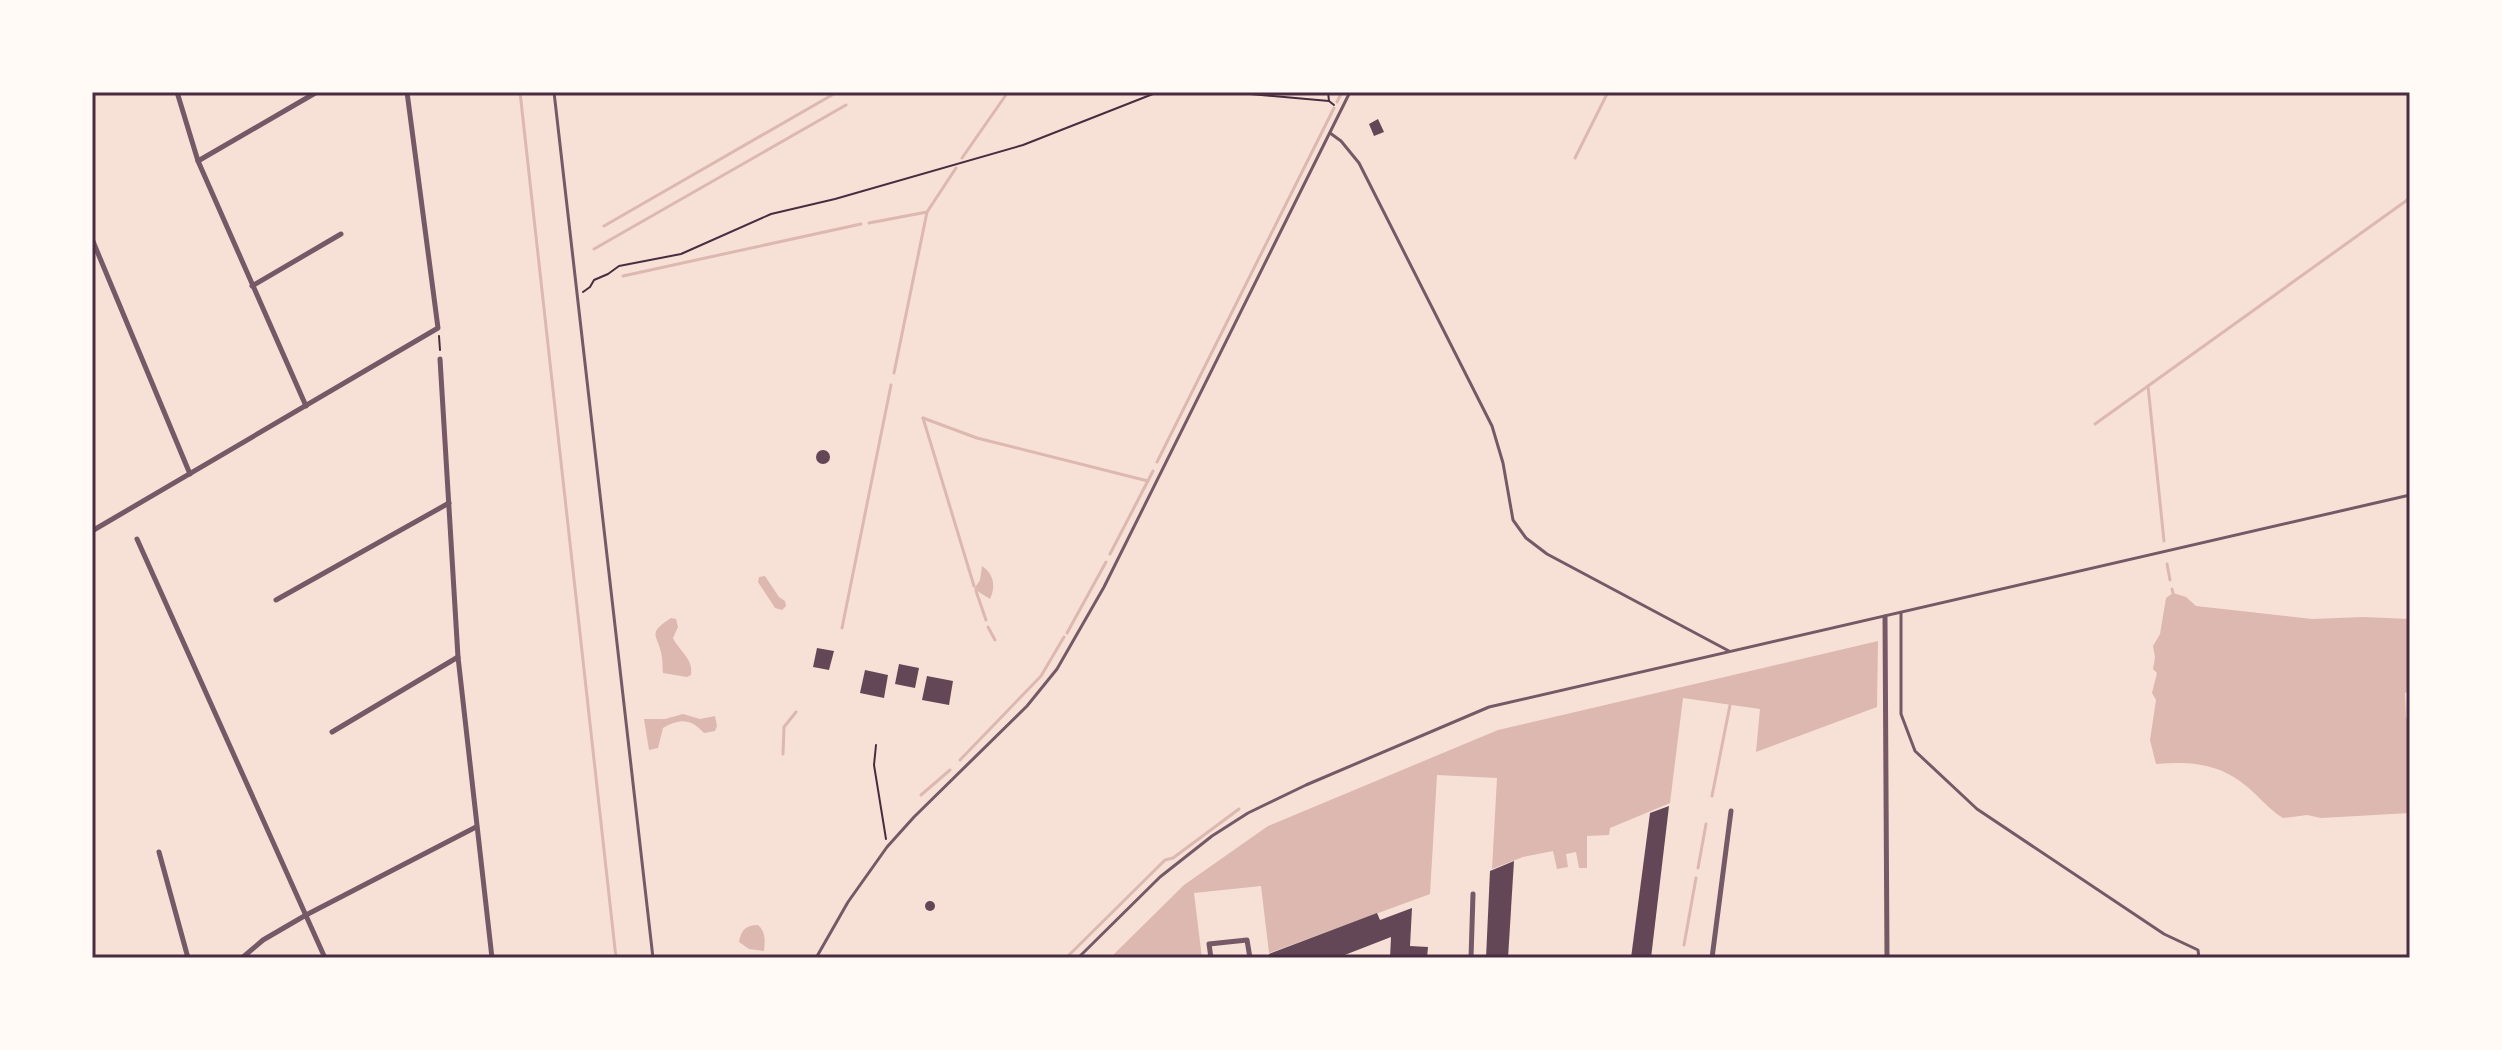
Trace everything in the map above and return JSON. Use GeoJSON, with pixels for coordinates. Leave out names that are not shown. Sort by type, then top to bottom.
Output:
{"type":"FeatureCollection","features":[{"type":"Feature","properties":{"kind":"street"},"geometry":{"type":"LineString","coordinates":[[177,92],[198,161],[306,406]]}},
{"type":"Feature","properties":{"kind":"street"},"geometry":{"type":"LineString","coordinates":[[198,161],[317,92]]}},
{"type":"Feature","properties":{"kind":"street"},"geometry":{"type":"LineString","coordinates":[[92,531],[438,328],[407,92]]}},
{"type":"Feature","properties":{"kind":"street"},"geometry":{"type":"LineString","coordinates":[[252,286],[341,234]]}},
{"type":"Feature","properties":{"kind":"street"},"geometry":{"type":"LineString","coordinates":[[92,239],[190,474]]}},
{"type":"Feature","properties":{"kind":"street"},"geometry":{"type":"LineString","coordinates":[[440,359],[458,657],[492,958]]}},
{"type":"Feature","properties":{"kind":"street"},"geometry":{"type":"LineString","coordinates":[[276,600],[449,503]]}},
{"type":"Feature","properties":{"kind":"street"},"geometry":{"type":"LineString","coordinates":[[137,539],[325,958]]}},
{"type":"Feature","properties":{"kind":"street"},"geometry":{"type":"LineString","coordinates":[[1885,617],[1887,958]]}},
{"type":"Feature","properties":{"kind":"street"},"geometry":{"type":"LineString","coordinates":[[332,732],[458,657]]}},
{"type":"Feature","properties":{"kind":"street"},"geometry":{"type":"LineString","coordinates":[[1712,958],[1731,811]]}},
{"type":"Feature","properties":{"kind":"street"},"geometry":{"type":"LineString","coordinates":[[242,958],[263,940],[306,915],[476,827]]}},
{"type":"Feature","properties":{"kind":"street"},"geometry":{"type":"LineString","coordinates":[[159,852],[188,958]]}},
{"type":"Feature","properties":{"kind":"street"},"geometry":{"type":"LineString","coordinates":[[1471,958],[1473,894]]}},
{"type":"Feature","properties":{"kind":"street"},"geometry":{"type":"LineString","coordinates":[[1211,958],[1209,944],[1247,940],[1250,958]]}},
{"type":"Feature","properties":{"kind":"lane"},"geometry":{"type":"LineString","coordinates":[[554,92],[653,958]]}},
{"type":"Feature","properties":{"kind":"lane"},"geometry":{"type":"LineString","coordinates":[[816,958],[865,875],[887,847],[1027,706],[1057,669],[1104,587],[1350,92]]}},
{"type":"Feature","properties":{"kind":"lane"},"geometry":{"type":"LineString","coordinates":[[1330,133],[1359,163],[1492,426],[1503,463],[1513,520],[1518,529],[1547,554],[1729,652]]}},
{"type":"Feature","properties":{"kind":"lane"},"geometry":{"type":"LineString","coordinates":[[1078,958],[1137,898],[1187,854],[1248,813],[1489,707],[2410,495]]}},
{"type":"Feature","properties":{"kind":"lane"},"geometry":{"type":"LineString","coordinates":[[1901,613],[1901,714],[1915,751],[1977,809],[2164,934],[2198,950],[2199,958]]}},
{"type":"Feature","properties":{"kind":"path"},"geometry":{"type":"LineString","coordinates":[[577,292],[585,291],[594,280],[619,266],[681,254],[771,214],[835,199],[1023,145],[1158,92]]}},
{"type":"Feature","properties":{"kind":"path"},"geometry":{"type":"LineString","coordinates":[[1228,92],[1329,101]]}},
{"type":"Feature","properties":{"kind":"path"},"geometry":{"type":"LineString","coordinates":[[1328,92],[1329,101],[1340,112]]}},
{"type":"Feature","properties":{"kind":"path"},"geometry":{"type":"LineString","coordinates":[[438,328],[440,359]]}},
{"type":"Feature","properties":{"kind":"path"},"geometry":{"type":"LineString","coordinates":[[876,745],[874,765],[887,847]]}},
{"type":"Feature","properties":{"kind":"shaded area"},"geometry":{"type":"Polygon","coordinates":[[[982,566],[993,581],[990,599],[974,589],[980,580],[982,566]]]}},
{"type":"Feature","properties":{"kind":"shaded area"},"geometry":{"type":"Polygon","coordinates":[[[765,576],[785,601],[786,606],[782,610],[775,608],[758,582],[759,577],[765,576]]]}},
{"type":"Feature","properties":{"kind":"shaded area"},"geometry":{"type":"Polygon","coordinates":[[[2173,593],[2186,597],[2196,606],[2312,619],[2410,619],[2410,690],[2405,693],[2406,717],[2410,722],[2410,813],[2283,818],[2225,772],[2203,765],[2156,764],[2150,740],[2156,700],[2152,693],[2157,673],[2153,669],[2153,646],[2160,634],[2166,598],[2173,593]]]}},
{"type":"Feature","properties":{"kind":"shaded area"},"geometry":{"type":"Polygon","coordinates":[[[671,618],[676,619],[678,627],[673,638],[690,664],[691,675],[687,677],[663,673],[656,632],[671,618]]]}},
{"type":"Feature","properties":{"kind":"shaded area"},"geometry":{"type":"Polygon","coordinates":[[[1878,641],[1877,707],[1756,752],[1760,709],[1683,698],[1670,803],[1610,828],[1609,835],[1587,836],[1587,868],[1579,868],[1576,852],[1566,854],[1568,867],[1557,869],[1553,851],[1523,857],[1492,869],[1497,778],[1437,775],[1430,894],[1269,953],[1261,886],[1194,893],[1202,958],[1110,958],[1184,885],[1268,826],[1498,730],[1878,641]]]}},
{"type":"Feature","properties":{"kind":"shaded area"},"geometry":{"type":"Polygon","coordinates":[[[683,714],[700,719],[715,716],[715,731],[704,733],[690,723],[675,723],[663,728],[658,748],[649,750],[644,719],[665,719],[683,714]]]}},
{"type":"Feature","properties":{"kind":"shaded area"},"geometry":{"type":"Polygon","coordinates":[[[758,925],[764,934],[764,951],[749,949],[739,942],[745,929],[758,925]]]}},
{"type":"Feature","properties":{"kind":"building"},"geometry":{"type":"Polygon","coordinates":[[[1378,119],[1384,132],[1374,136],[1369,124],[1378,119]]]}},
{"type":"Feature","properties":{"kind":"building"},"geometry":{"type":"Polygon","coordinates":[[[823,450],[830,457],[823,464],[816,457],[823,450]]]}},
{"type":"Feature","properties":{"kind":"building"},"geometry":{"type":"Polygon","coordinates":[[[817,648],[834,651],[829,670],[813,667],[817,648]]]}},
{"type":"Feature","properties":{"kind":"building"},"geometry":{"type":"Polygon","coordinates":[[[899,664],[919,668],[915,688],[895,684],[899,664]]]}},
{"type":"Feature","properties":{"kind":"building"},"geometry":{"type":"Polygon","coordinates":[[[865,670],[888,675],[884,698],[860,693],[865,670]]]}},
{"type":"Feature","properties":{"kind":"building"},"geometry":{"type":"Polygon","coordinates":[[[927,676],[953,681],[949,705],[922,700],[927,676]]]}},
{"type":"Feature","properties":{"kind":"building"},"geometry":{"type":"Polygon","coordinates":[[[1669,806],[1651,958],[1631,958],[1650,813],[1669,806]]]}},
{"type":"Feature","properties":{"kind":"building"},"geometry":{"type":"Polygon","coordinates":[[[1514,861],[1508,958],[1486,958],[1490,871],[1514,861]]]}},
{"type":"Feature","properties":{"kind":"building"},"geometry":{"type":"Polygon","coordinates":[[[930,901],[935,906],[930,911],[925,906],[930,901]]]}},
{"type":"Feature","properties":{"kind":"building"},"geometry":{"type":"Polygon","coordinates":[[[1412,908],[1410,946],[1428,947],[1427,958],[1390,958],[1391,937],[1337,958],[1269,958],[1269,954],[1377,913],[1380,920],[1412,908]]]}},
{"type":"Feature","properties":{"kind":"waterway"},"geometry":{"type":"LineString","coordinates":[[520,92],[616,958]]}},
{"type":"Feature","properties":{"kind":"waterway"},"geometry":{"type":"LineString","coordinates":[[962,158],[1008,92]]}},
{"type":"Feature","properties":{"kind":"waterway"},"geometry":{"type":"LineString","coordinates":[[1337,102],[1342,92]]}},
{"type":"Feature","properties":{"kind":"waterway"},"geometry":{"type":"LineString","coordinates":[[1575,158],[1608,92]]}},
{"type":"Feature","properties":{"kind":"waterway"},"geometry":{"type":"LineString","coordinates":[[604,226],[832,95]]}},
{"type":"Feature","properties":{"kind":"waterway"},"geometry":{"type":"LineString","coordinates":[[594,249],[846,105]]}},
{"type":"Feature","properties":{"kind":"waterway"},"geometry":{"type":"LineString","coordinates":[[1157,462],[1334,108]]}},
{"type":"Feature","properties":{"kind":"waterway"},"geometry":{"type":"LineString","coordinates":[[894,373],[927,212],[956,168]]}},
{"type":"Feature","properties":{"kind":"waterway"},"geometry":{"type":"LineString","coordinates":[[2095,424],[2410,198]]}},
{"type":"Feature","properties":{"kind":"waterway"},"geometry":{"type":"LineString","coordinates":[[869,223],[927,212]]}},
{"type":"Feature","properties":{"kind":"waterway"},"geometry":{"type":"LineString","coordinates":[[623,276],[861,224]]}},
{"type":"Feature","properties":{"kind":"waterway"},"geometry":{"type":"LineString","coordinates":[[842,628],[891,385]]}},
{"type":"Feature","properties":{"kind":"waterway"},"geometry":{"type":"LineString","coordinates":[[2148,386],[2164,541]]}},
{"type":"Feature","properties":{"kind":"waterway"},"geometry":{"type":"LineString","coordinates":[[923,418],[977,438],[1148,481]]}},
{"type":"Feature","properties":{"kind":"waterway"},"geometry":{"type":"LineString","coordinates":[[923,418],[974,586]]}},
{"type":"Feature","properties":{"kind":"waterway"},"geometry":{"type":"LineString","coordinates":[[1110,554],[1153,471]]}},
{"type":"Feature","properties":{"kind":"waterway"},"geometry":{"type":"LineString","coordinates":[[1067,633],[1106,562]]}},
{"type":"Feature","properties":{"kind":"waterway"},"geometry":{"type":"LineString","coordinates":[[2167,564],[2170,580]]}},
{"type":"Feature","properties":{"kind":"waterway"},"geometry":{"type":"LineString","coordinates":[[2172,589],[2173,593]]}},
{"type":"Feature","properties":{"kind":"waterway"},"geometry":{"type":"LineString","coordinates":[[976,591],[986,620]]}},
{"type":"Feature","properties":{"kind":"waterway"},"geometry":{"type":"LineString","coordinates":[[988,627],[995,640]]}},
{"type":"Feature","properties":{"kind":"waterway"},"geometry":{"type":"LineString","coordinates":[[960,760],[1041,676],[1064,637]]}},
{"type":"Feature","properties":{"kind":"waterway"},"geometry":{"type":"LineString","coordinates":[[1712,796],[1730,705]]}},
{"type":"Feature","properties":{"kind":"waterway"},"geometry":{"type":"LineString","coordinates":[[783,754],[784,727],[796,712]]}},
{"type":"Feature","properties":{"kind":"waterway"},"geometry":{"type":"LineString","coordinates":[[921,795],[950,770]]}},
{"type":"Feature","properties":{"kind":"waterway"},"geometry":{"type":"LineString","coordinates":[[1066,958],[1165,860],[1173,858],[1239,809]]}},
{"type":"Feature","properties":{"kind":"waterway"},"geometry":{"type":"LineString","coordinates":[[1698,868],[1706,824]]}},
{"type":"Feature","properties":{"kind":"waterway"},"geometry":{"type":"LineString","coordinates":[[1684,945],[1696,878]]}}]}
